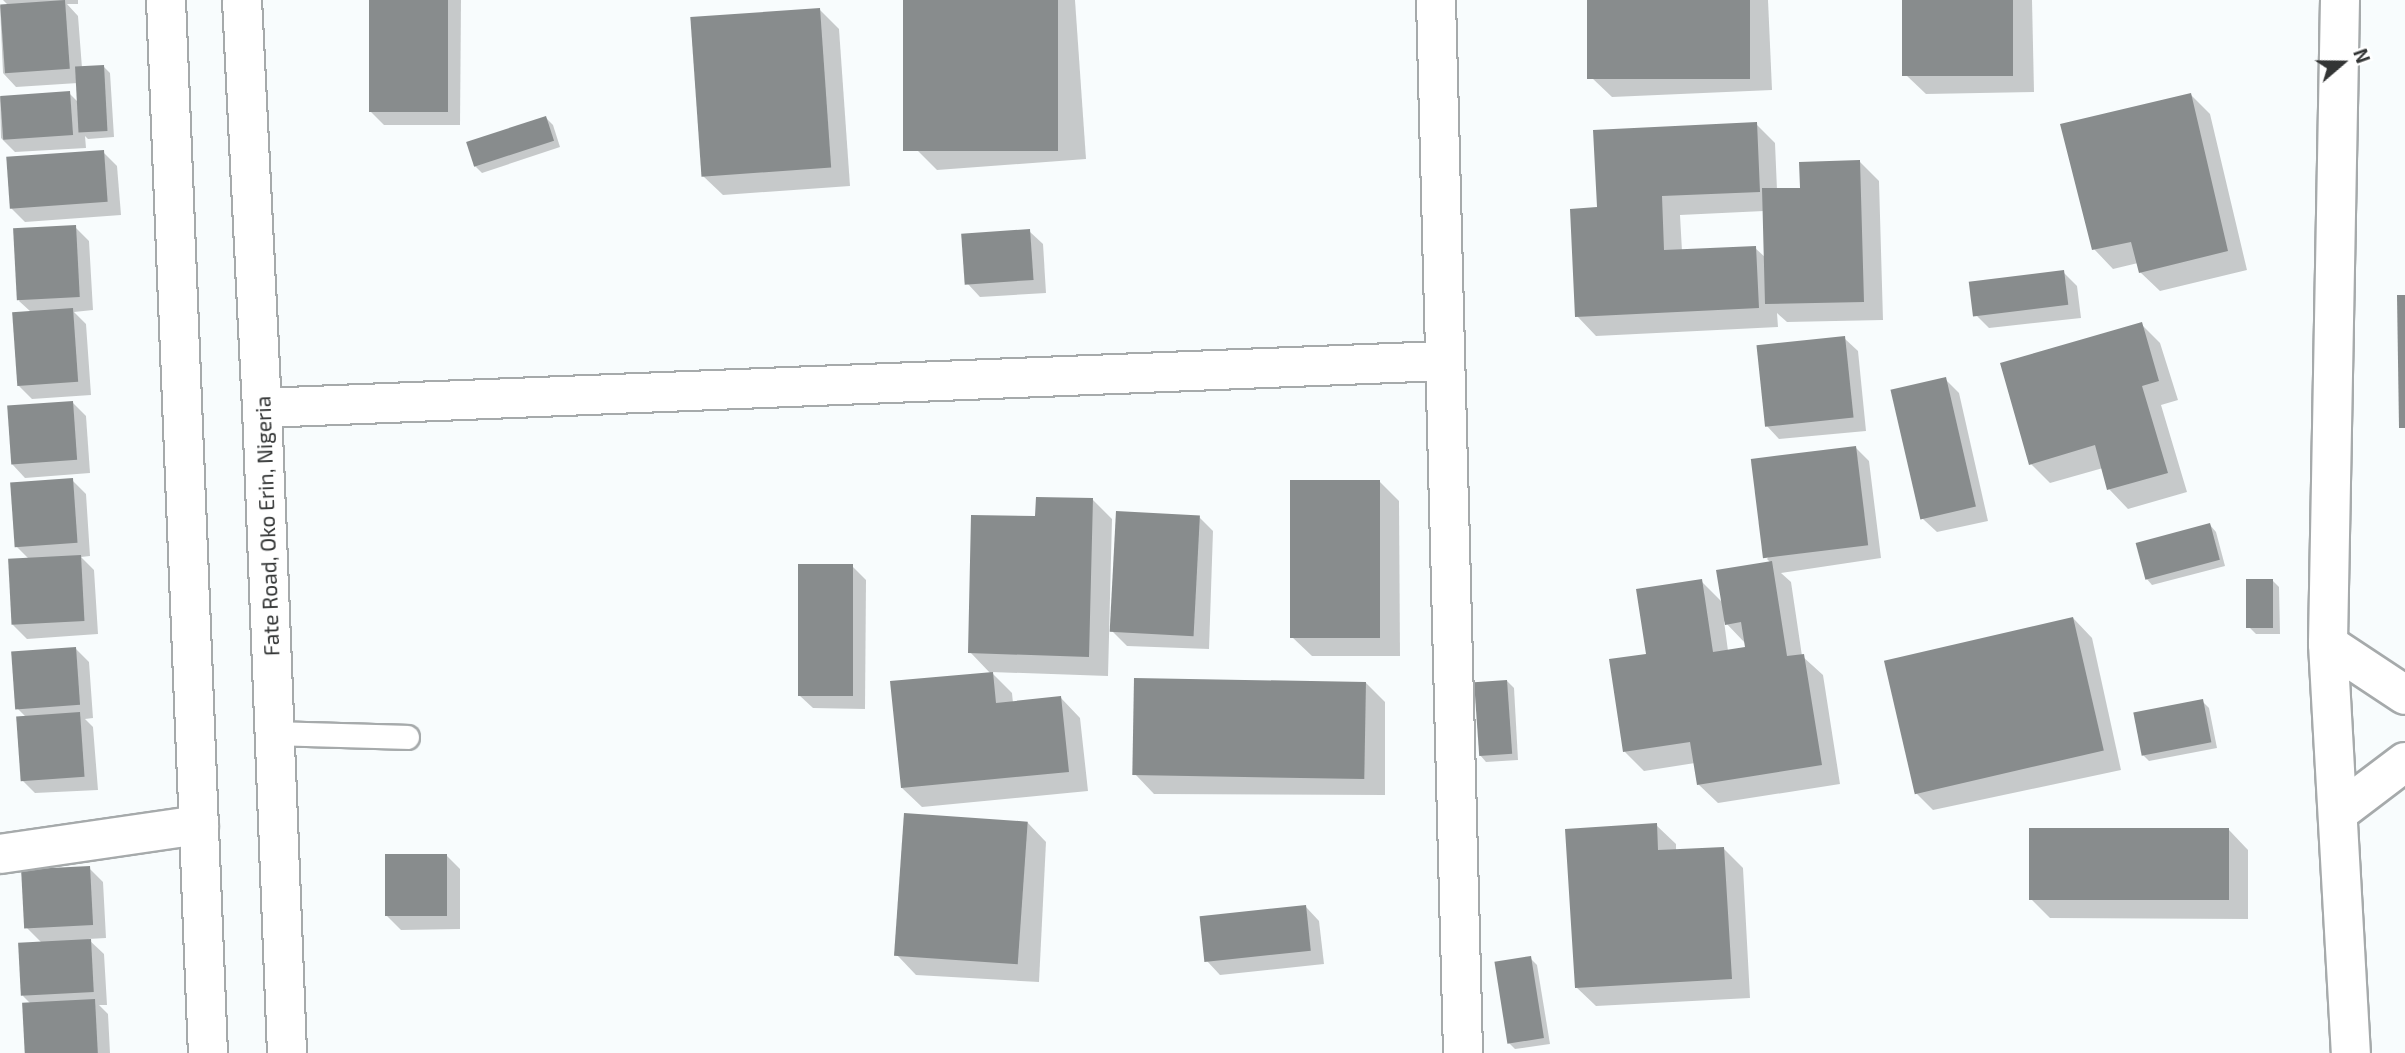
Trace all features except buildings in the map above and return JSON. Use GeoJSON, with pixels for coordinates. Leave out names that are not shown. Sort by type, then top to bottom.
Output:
{"type":"FeatureCollection","features":[{"type":"Feature","properties":{"kind":"street"},"geometry":{"type":"LineString","coordinates":[[166,0],[208,1053]]}},
{"type":"Feature","properties":{"kind":"street","name":"Fate Road, Oko Erin, Nigeria"},"geometry":{"type":"LineString","coordinates":[[243,0],[287,1053]]}},
{"type":"Feature","properties":{"kind":"street"},"geometry":{"type":"LineString","coordinates":[[1436,0],[1443,360],[1463,1053]]}},
{"type":"Feature","properties":{"kind":"street"},"geometry":{"type":"LineString","coordinates":[[2340,0],[2328,644],[2351,1053]]}},
{"type":"Feature","properties":{"kind":"street"},"geometry":{"type":"LineString","coordinates":[[262,408],[1443,360]]}},
{"type":"Feature","properties":{"kind":"street"},"geometry":{"type":"LineString","coordinates":[[2328,644],[2405,695]]}},
{"type":"Feature","properties":{"kind":"street"},"geometry":{"type":"LineString","coordinates":[[2339,812],[2405,762]]}},
{"type":"Feature","properties":{"kind":"street"},"geometry":{"type":"LineString","coordinates":[[0,854],[200,825]]}},
{"type":"Feature","properties":{"kind":"lane"},"geometry":{"type":"LineString","coordinates":[[275,733],[407,737]]}}]}
